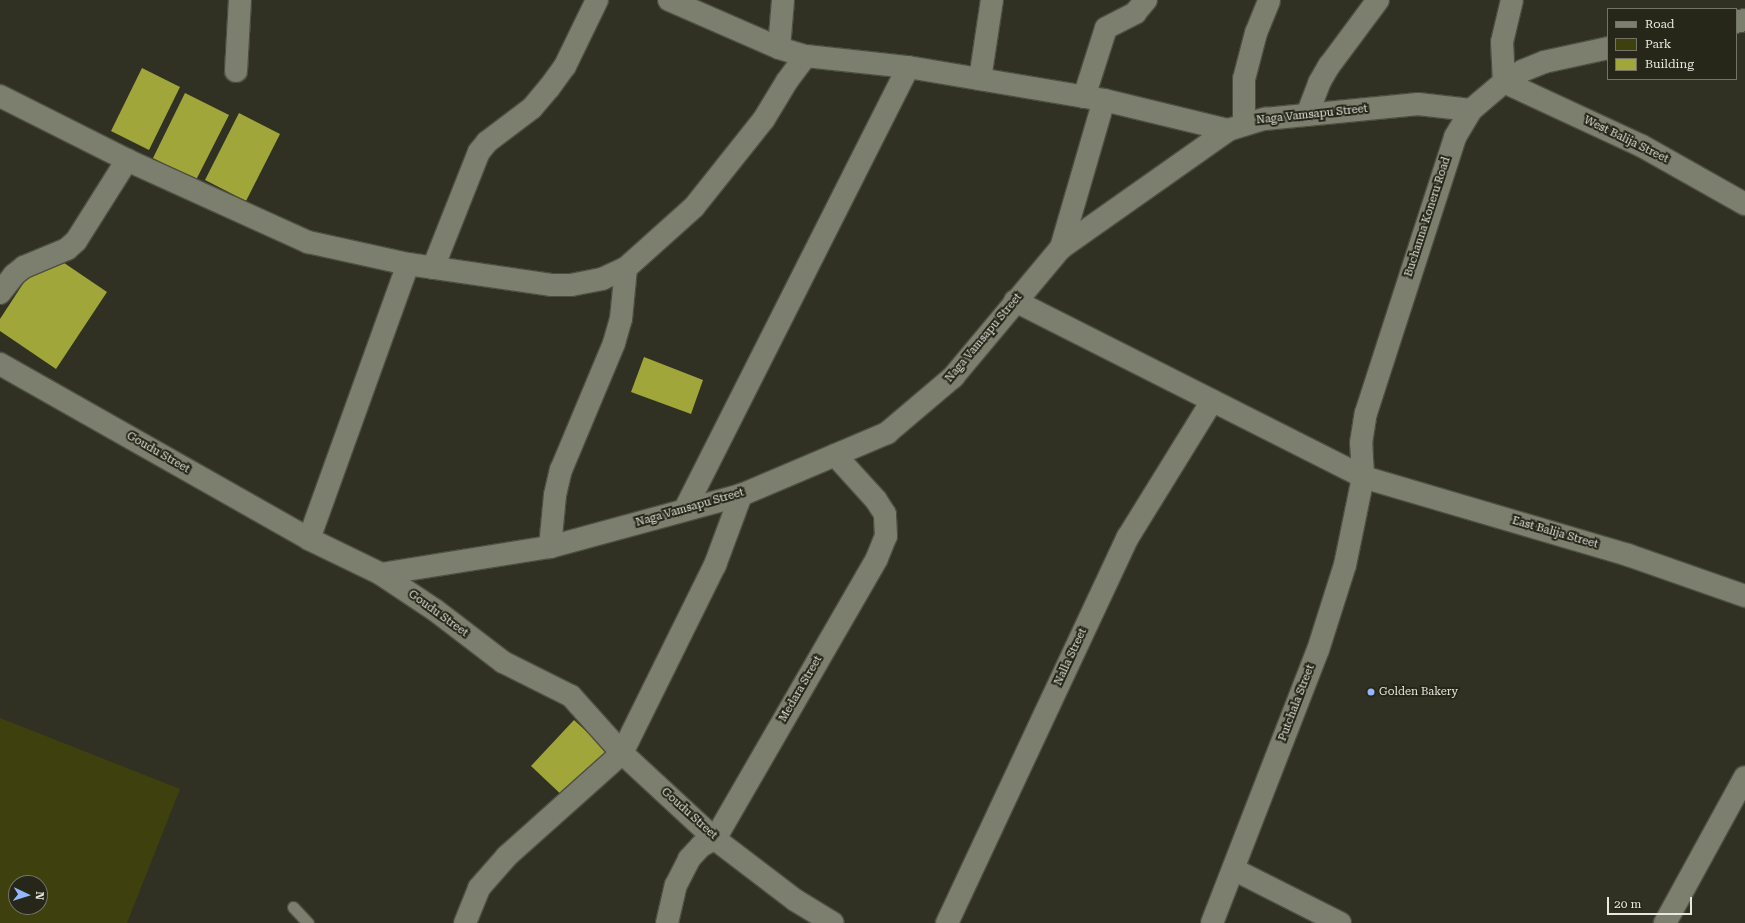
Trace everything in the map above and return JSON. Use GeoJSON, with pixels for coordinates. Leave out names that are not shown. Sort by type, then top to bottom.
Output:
{"type":"FeatureCollection","features":[{"type":"Feature","properties":{"kind":"street"},"geometry":{"type":"LineString","coordinates":[[236,71],[240,0]]}},
{"type":"Feature","properties":{"kind":"street"},"geometry":{"type":"LineString","coordinates":[[433,268],[479,152],[487,142],[532,108],[549,88],[565,66],[596,0]]}},
{"type":"Feature","properties":{"kind":"street"},"geometry":{"type":"LineString","coordinates":[[670,0],[779,48],[806,56],[908,68],[980,79],[1094,99],[1236,127],[1244,79],[1256,33],[1269,0]]}},
{"type":"Feature","properties":{"kind":"street"},"geometry":{"type":"LineString","coordinates":[[779,48],[783,0]]}},
{"type":"Feature","properties":{"kind":"street"},"geometry":{"type":"LineString","coordinates":[[980,79],[992,0]]}},
{"type":"Feature","properties":{"kind":"street"},"geometry":{"type":"LineString","coordinates":[[1061,248],[1094,99],[1106,28],[1135,13],[1146,0]]}},
{"type":"Feature","properties":{"kind":"street"},"geometry":{"type":"LineString","coordinates":[[1307,115],[1319,83],[1329,66],[1378,0]]}},
{"type":"Feature","properties":{"kind":"street"},"geometry":{"type":"LineString","coordinates":[[1504,82],[1502,42],[1512,0]]}},
{"type":"Feature","properties":{"kind":"street","name":"Buchanna Koneru Road"},"geometry":{"type":"LineString","coordinates":[[1363,477],[1362,443],[1366,413],[1455,136],[1471,110],[1504,82],[1544,62],[1607,48]]}},
{"type":"Feature","properties":{"kind":"street"},"geometry":{"type":"LineString","coordinates":[[0,96],[127,160],[308,242],[408,264],[552,285],[571,285],[602,279],[626,268],[694,207],[764,119],[787,81],[806,56]]}},
{"type":"Feature","properties":{"kind":"street"},"geometry":{"type":"LineString","coordinates":[[685,509],[908,68]]}},
{"type":"Feature","properties":{"kind":"street","name":"West Balija Street"},"geometry":{"type":"LineString","coordinates":[[1504,82],[1642,146],[1745,204]]}},
{"type":"Feature","properties":{"kind":"street","name":"Naga Vamsapu Street"},"geometry":{"type":"LineString","coordinates":[[381,574],[550,547],[685,509],[741,495],[886,433],[953,378],[1015,301],[1061,248],[1236,127],[1307,115],[1418,104],[1471,110]]}},
{"type":"Feature","properties":{"kind":"street"},"geometry":{"type":"LineString","coordinates":[[0,293],[14,275],[24,267],[67,248],[76,241],[127,160]]}},
{"type":"Feature","properties":{"kind":"street"},"geometry":{"type":"LineString","coordinates":[[309,539],[408,264]]}},
{"type":"Feature","properties":{"kind":"street"},"geometry":{"type":"LineString","coordinates":[[550,547],[555,495],[561,470],[614,343],[620,319],[626,268]]}},
{"type":"Feature","properties":{"kind":"street","name":"East Balija Street"},"geometry":{"type":"LineString","coordinates":[[1015,301],[1363,477],[1628,554],[1744,599]]}},
{"type":"Feature","properties":{"kind":"street","name":"Goudu Street"},"geometry":{"type":"LineString","coordinates":[[0,364],[309,539],[381,574],[434,610],[503,662],[572,696],[622,753],[715,839],[795,900],[833,923]]}},
{"type":"Feature","properties":{"kind":"street","name":"Nalla Street"},"geometry":{"type":"LineString","coordinates":[[947,923],[1128,537],[1212,401]]}},
{"type":"Feature","properties":{"kind":"street","name":"Medara Street"},"geometry":{"type":"LineString","coordinates":[[667,923],[676,885],[689,859],[702,846],[715,839],[877,558],[886,536],[885,514],[876,500],[835,455]]}},
{"type":"Feature","properties":{"kind":"street","name":"Putchala Street"},"geometry":{"type":"LineString","coordinates":[[1212,923],[1318,650],[1345,565],[1363,477]]}},
{"type":"Feature","properties":{"kind":"street"},"geometry":{"type":"LineString","coordinates":[[465,923],[479,888],[507,856],[622,753],[716,565],[741,495]]}},
{"type":"Feature","properties":{"kind":"street"},"geometry":{"type":"LineString","coordinates":[[1665,923],[1745,777]]}},
{"type":"Feature","properties":{"kind":"street"},"geometry":{"type":"LineString","coordinates":[[1233,869],[1340,923]]}},
{"type":"Feature","properties":{"kind":"lane"},"geometry":{"type":"LineString","coordinates":[[293,907],[308,923]]}},
{"type":"Feature","properties":{"kind":"green space"},"geometry":{"type":"Polygon","coordinates":[[[0,718],[180,789],[127,923],[0,923],[0,718]]]}},
{"type":"Feature","properties":{"kind":"building"},"geometry":{"type":"Polygon","coordinates":[[[142,68],[180,87],[149,150],[111,131],[142,68]]]}},
{"type":"Feature","properties":{"kind":"building"},"geometry":{"type":"Polygon","coordinates":[[[185,93],[229,115],[196,180],[153,158],[185,93]]]}},
{"type":"Feature","properties":{"kind":"building"},"geometry":{"type":"Polygon","coordinates":[[[239,113],[280,134],[246,201],[205,180],[239,113]]]}},
{"type":"Feature","properties":{"kind":"building"},"geometry":{"type":"Polygon","coordinates":[[[45,250],[107,292],[56,369],[0,331],[0,319],[45,250]]]}},
{"type":"Feature","properties":{"kind":"building"},"geometry":{"type":"Polygon","coordinates":[[[644,357],[703,380],[691,414],[631,392],[644,357]]]}},
{"type":"Feature","properties":{"kind":"building"},"geometry":{"type":"Polygon","coordinates":[[[574,720],[610,753],[567,800],[531,766],[574,720]]]}},
{"type":"Feature","properties":{"kind":"place","name":"Golden Bakery"},"geometry":{"type":"Point","coordinates":[1371,692]}}]}
